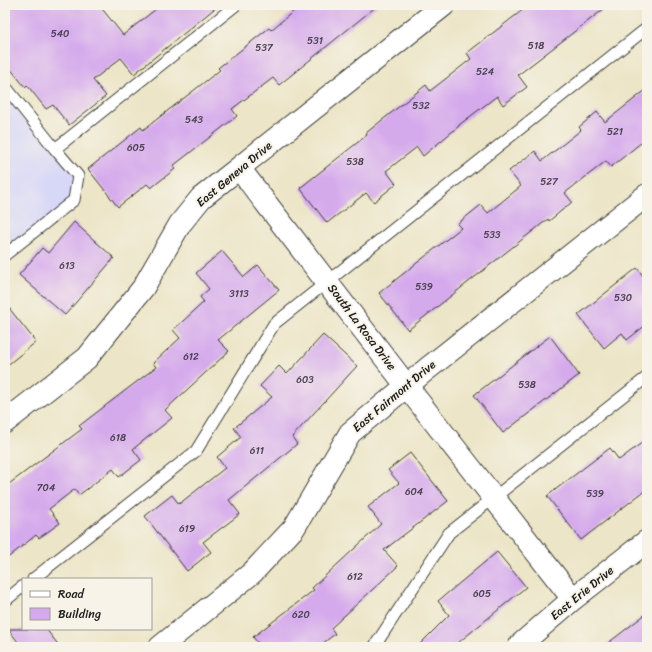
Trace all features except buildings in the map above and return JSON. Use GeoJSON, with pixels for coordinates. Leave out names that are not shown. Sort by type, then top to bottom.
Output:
{"type":"FeatureCollection","features":[{"type":"Feature","properties":{"kind":"street","name":"East Geneva Drive"},"geometry":{"type":"LineString","coordinates":[[5,422],[87,358],[143,288],[180,224],[201,198],[444,5]]}},
{"type":"Feature","properties":{"kind":"street","name":"South La Rosa Drive"},"geometry":{"type":"LineString","coordinates":[[239,168],[573,599]]}},
{"type":"Feature","properties":{"kind":"street","name":"East Fairmont Drive"},"geometry":{"type":"LineString","coordinates":[[160,647],[252,573],[294,528],[350,433],[406,385],[647,195]]}},
{"type":"Feature","properties":{"kind":"street","name":"East Erie Drive"},"geometry":{"type":"LineString","coordinates":[[519,647],[573,599],[647,541]]}},
{"type":"Feature","properties":{"kind":"lane"},"geometry":{"type":"LineString","coordinates":[[54,149],[236,5]]}},
{"type":"Feature","properties":{"kind":"lane"},"geometry":{"type":"LineString","coordinates":[[34,578],[196,451],[274,324],[647,28]]}},
{"type":"Feature","properties":{"kind":"lane"},"geometry":{"type":"LineString","coordinates":[[5,86],[54,149],[78,176],[74,200],[5,255]]}},
{"type":"Feature","properties":{"kind":"lane"},"geometry":{"type":"LineString","coordinates":[[374,647],[449,533],[647,377]]}},
{"type":"Feature","properties":{"kind":"lane"},"geometry":{"type":"LineString","coordinates":[[5,601],[22,587]]}},
{"type":"Feature","properties":{"kind":"shaded area"},"geometry":{"type":"Polygon","coordinates":[[[5,86],[78,176],[74,200],[5,255],[5,86]]]}}]}
